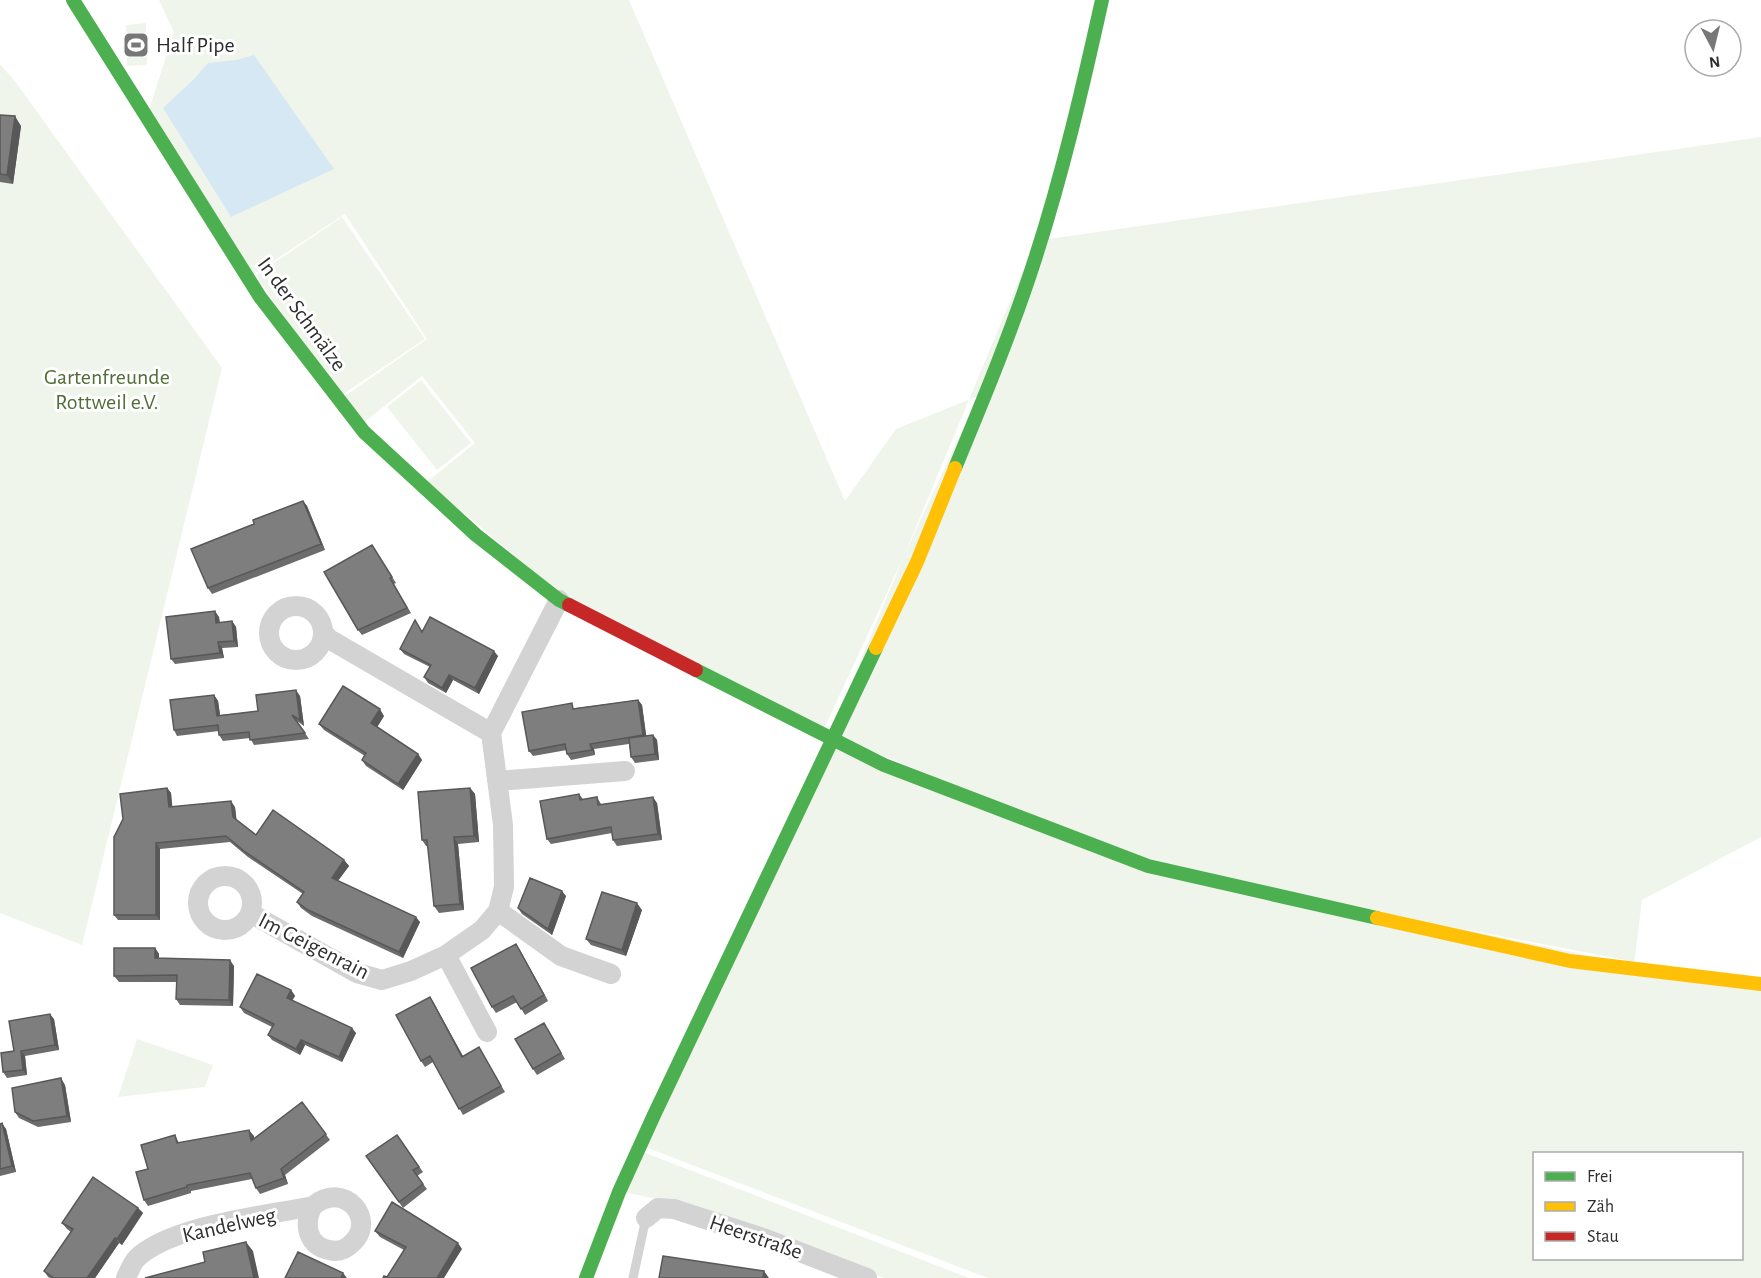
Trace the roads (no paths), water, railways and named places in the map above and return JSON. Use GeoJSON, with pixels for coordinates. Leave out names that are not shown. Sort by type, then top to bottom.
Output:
{"type":"FeatureCollection","features":[{"type":"Feature","properties":{"kind":"street","name":"In der Schmälze"},"geometry":{"type":"LineString","coordinates":[[73,0],[260,297],[364,432],[476,535],[559,600],[884,765],[1148,866],[1570,961],[1761,984]]}},
{"type":"Feature","properties":{"kind":"street"},"geometry":{"type":"LineString","coordinates":[[586,1278],[619,1192],[654,1115],[917,562],[985,396],[1036,256],[1077,114],[1102,0]]}},
{"type":"Feature","properties":{"kind":"street"},"geometry":{"type":"LineString","coordinates":[[559,600],[491,733],[503,825],[504,887],[498,911],[561,956],[611,974]]}},
{"type":"Feature","properties":{"kind":"street"},"geometry":{"type":"LineString","coordinates":[[324,633],[329,639],[491,733]]}},
{"type":"Feature","properties":{"kind":"street"},"geometry":{"type":"LineString","coordinates":[[497,781],[625,771]]}},
{"type":"Feature","properties":{"kind":"street","name":"Im Geigenrain"},"geometry":{"type":"LineString","coordinates":[[250,913],[357,973],[382,980],[411,971],[446,955],[482,930],[498,911]]}},
{"type":"Feature","properties":{"kind":"street"},"geometry":{"type":"LineString","coordinates":[[446,955],[487,1032]]}},
{"type":"Feature","properties":{"kind":"street","name":"Kandelweg"},"geometry":{"type":"LineString","coordinates":[[126,1278],[136,1259],[162,1241],[205,1227],[313,1206]]}},
{"type":"Feature","properties":{"kind":"street","name":"Heerstraße"},"geometry":{"type":"LineString","coordinates":[[646,1218],[658,1208],[674,1209],[766,1239],[867,1278]]}},
{"type":"Feature","properties":{"kind":"lane"},"geometry":{"type":"LineString","coordinates":[[633,1278],[646,1218]]}},
{"type":"Feature","properties":{"kind":"water"},"geometry":{"type":"Polygon","coordinates":[[[254,55],[334,169],[231,217],[163,108],[208,63],[236,60],[254,55]]]}},
{"type":"Feature","properties":{"kind":"place","name":"Half Pipe"},"geometry":{"type":"Point","coordinates":[136,45]}},
{"type":"Feature","properties":{"kind":"park label","name":"Gartenfreunde Rottweil e.V."},"geometry":{"type":"Point","coordinates":[107,390]}}]}
